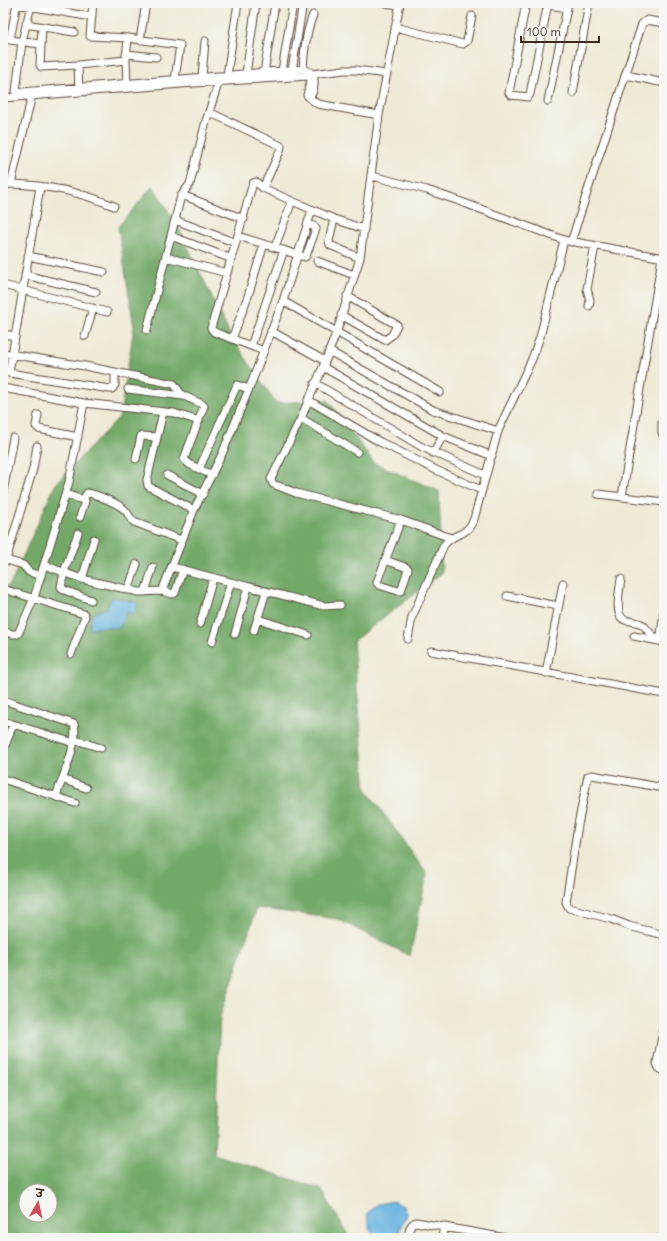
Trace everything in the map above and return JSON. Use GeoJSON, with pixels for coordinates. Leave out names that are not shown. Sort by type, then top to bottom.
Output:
{"type":"FeatureCollection","features":[{"type":"Feature","properties":{"kind":"street"},"geometry":{"type":"LineString","coordinates":[[40,44],[6,39],[17,3],[92,17]]}},
{"type":"Feature","properties":{"kind":"street"},"geometry":{"type":"LineString","coordinates":[[93,3],[90,36],[169,42],[180,45],[175,79]]}},
{"type":"Feature","properties":{"kind":"street"},"geometry":{"type":"LineString","coordinates":[[140,40],[146,3]]}},
{"type":"Feature","properties":{"kind":"street"},"geometry":{"type":"LineString","coordinates":[[147,330],[182,195],[190,184],[209,112],[222,77],[238,3]]}},
{"type":"Feature","properties":{"kind":"street"},"geometry":{"type":"LineString","coordinates":[[246,74],[256,3]]}},
{"type":"Feature","properties":{"kind":"street"},"geometry":{"type":"LineString","coordinates":[[264,72],[275,3]]}},
{"type":"Feature","properties":{"kind":"street"},"geometry":{"type":"LineString","coordinates":[[282,71],[293,3]]}},
{"type":"Feature","properties":{"kind":"street"},"geometry":{"type":"LineString","coordinates":[[292,70],[304,3]]}},
{"type":"Feature","properties":{"kind":"street"},"geometry":{"type":"LineString","coordinates":[[385,3],[400,4],[379,115],[360,258],[337,331],[324,364],[271,479],[273,484],[296,493],[401,520],[451,538]]}},
{"type":"Feature","properties":{"kind":"street"},"geometry":{"type":"LineString","coordinates":[[526,3],[509,93],[511,95],[528,97],[530,94],[548,4]]}},
{"type":"Feature","properties":{"kind":"street"},"geometry":{"type":"LineString","coordinates":[[539,3],[568,5],[548,101]]}},
{"type":"Feature","properties":{"kind":"street"},"geometry":{"type":"LineString","coordinates":[[573,93],[589,3]]}},
{"type":"Feature","properties":{"kind":"street"},"geometry":{"type":"LineString","coordinates":[[16,92],[22,41],[31,6]]}},
{"type":"Feature","properties":{"kind":"street"},"geometry":{"type":"LineString","coordinates":[[395,27],[465,44],[472,16]]}},
{"type":"Feature","properties":{"kind":"street"},"geometry":{"type":"LineString","coordinates":[[300,20],[311,20],[303,69]]}},
{"type":"Feature","properties":{"kind":"street"},"geometry":{"type":"LineString","coordinates":[[408,639],[412,617],[444,545],[451,538],[464,533],[471,525],[498,431],[532,359],[540,337],[568,241],[626,75],[642,24],[647,20],[664,23]]}},
{"type":"Feature","properties":{"kind":"street"},"geometry":{"type":"LineString","coordinates":[[26,24],[74,32]]}},
{"type":"Feature","properties":{"kind":"street"},"geometry":{"type":"LineString","coordinates":[[42,26],[40,44],[41,67],[78,65],[126,57],[156,57]]}},
{"type":"Feature","properties":{"kind":"street"},"geometry":{"type":"LineString","coordinates":[[126,86],[126,57],[128,38]]}},
{"type":"Feature","properties":{"kind":"street"},"geometry":{"type":"LineString","coordinates":[[202,78],[205,41]]}},
{"type":"Feature","properties":{"kind":"street"},"geometry":{"type":"LineString","coordinates":[[286,47],[296,48]]}},
{"type":"Feature","properties":{"kind":"street"},"geometry":{"type":"LineString","coordinates":[[294,57],[304,57]]}},
{"type":"Feature","properties":{"kind":"street"},"geometry":{"type":"LineString","coordinates":[[78,65],[79,89]]}},
{"type":"Feature","properties":{"kind":"street"},"geometry":{"type":"LineString","coordinates":[[3,98],[33,93],[126,86],[303,69],[310,75],[311,79],[307,95],[318,104],[379,115]]}},
{"type":"Feature","properties":{"kind":"street"},"geometry":{"type":"LineString","coordinates":[[126,86],[175,79],[310,75],[344,70],[387,74]]}},
{"type":"Feature","properties":{"kind":"street"},"geometry":{"type":"LineString","coordinates":[[626,75],[664,83]]}},
{"type":"Feature","properties":{"kind":"street"},"geometry":{"type":"LineString","coordinates":[[3,94],[16,92],[33,93]]}},
{"type":"Feature","properties":{"kind":"street"},"geometry":{"type":"LineString","coordinates":[[33,93],[7,185],[40,187],[65,191],[100,200],[114,206]]}},
{"type":"Feature","properties":{"kind":"street"},"geometry":{"type":"LineString","coordinates":[[209,112],[281,146],[263,188]]}},
{"type":"Feature","properties":{"kind":"street"},"geometry":{"type":"LineString","coordinates":[[372,176],[427,190],[568,241],[663,258],[622,496]]}},
{"type":"Feature","properties":{"kind":"street"},"geometry":{"type":"LineString","coordinates":[[264,351],[214,332],[211,328],[253,183],[256,182],[263,188],[312,210],[364,229]]}},
{"type":"Feature","properties":{"kind":"street"},"geometry":{"type":"LineString","coordinates":[[40,187],[12,355],[6,372],[110,389],[112,389],[115,385],[115,372]]}},
{"type":"Feature","properties":{"kind":"street"},"geometry":{"type":"LineString","coordinates":[[182,195],[244,218]]}},
{"type":"Feature","properties":{"kind":"street"},"geometry":{"type":"LineString","coordinates":[[275,247],[292,201]]}},
{"type":"Feature","properties":{"kind":"street"},"geometry":{"type":"LineString","coordinates":[[162,591],[181,540],[212,474],[264,351],[312,210]]}},
{"type":"Feature","properties":{"kind":"street"},"geometry":{"type":"LineString","coordinates":[[334,219],[329,241],[330,245],[360,258]]}},
{"type":"Feature","properties":{"kind":"street"},"geometry":{"type":"LineString","coordinates":[[175,220],[237,239],[264,244],[297,254]]}},
{"type":"Feature","properties":{"kind":"street"},"geometry":{"type":"LineString","coordinates":[[171,236],[232,258]]}},
{"type":"Feature","properties":{"kind":"street"},"geometry":{"type":"LineString","coordinates":[[232,339],[248,296],[264,244]]}},
{"type":"Feature","properties":{"kind":"street"},"geometry":{"type":"LineString","coordinates":[[589,306],[590,300],[587,289],[595,246]]}},
{"type":"Feature","properties":{"kind":"street"},"geometry":{"type":"LineString","coordinates":[[251,346],[284,250]]}},
{"type":"Feature","properties":{"kind":"street"},"geometry":{"type":"LineString","coordinates":[[28,256],[104,272]]}},
{"type":"Feature","properties":{"kind":"street"},"geometry":{"type":"LineString","coordinates":[[166,258],[227,273]]}},
{"type":"Feature","properties":{"kind":"street"},"geometry":{"type":"LineString","coordinates":[[317,261],[354,275]]}},
{"type":"Feature","properties":{"kind":"street"},"geometry":{"type":"LineString","coordinates":[[25,275],[96,292]]}},
{"type":"Feature","properties":{"kind":"street"},"geometry":{"type":"LineString","coordinates":[[3,286],[106,312]]}},
{"type":"Feature","properties":{"kind":"street"},"geometry":{"type":"LineString","coordinates":[[341,315],[385,340],[392,335],[397,325],[347,296]]}},
{"type":"Feature","properties":{"kind":"street"},"geometry":{"type":"LineString","coordinates":[[282,301],[337,331],[440,392]]}},
{"type":"Feature","properties":{"kind":"street"},"geometry":{"type":"LineString","coordinates":[[85,336],[93,308]]}},
{"type":"Feature","properties":{"kind":"street"},"geometry":{"type":"LineString","coordinates":[[271,331],[443,436],[492,456]]}},
{"type":"Feature","properties":{"kind":"street"},"geometry":{"type":"LineString","coordinates":[[3,334],[15,336]]}},
{"type":"Feature","properties":{"kind":"street"},"geometry":{"type":"LineString","coordinates":[[328,351],[433,410],[498,431]]}},
{"type":"Feature","properties":{"kind":"street"},"geometry":{"type":"LineString","coordinates":[[3,353],[85,366],[174,384],[183,396]]}},
{"type":"Feature","properties":{"kind":"street"},"geometry":{"type":"LineString","coordinates":[[315,383],[433,453],[485,476]]}},
{"type":"Feature","properties":{"kind":"street"},"geometry":{"type":"LineString","coordinates":[[199,468],[237,384],[249,389]]}},
{"type":"Feature","properties":{"kind":"street"},"geometry":{"type":"LineString","coordinates":[[3,388],[84,403],[124,408],[134,407],[177,413],[199,421]]}},
{"type":"Feature","properties":{"kind":"street"},"geometry":{"type":"LineString","coordinates":[[128,388],[183,396],[203,405],[204,408],[184,459],[189,464],[212,474]]}},
{"type":"Feature","properties":{"kind":"street"},"geometry":{"type":"LineString","coordinates":[[308,400],[387,445],[436,470],[481,490]]}},
{"type":"Feature","properties":{"kind":"street"},"geometry":{"type":"LineString","coordinates":[[3,631],[18,634],[34,598],[66,494],[84,403]]}},
{"type":"Feature","properties":{"kind":"street"},"geometry":{"type":"LineString","coordinates":[[163,412],[148,486],[194,510]]}},
{"type":"Feature","properties":{"kind":"street"},"geometry":{"type":"LineString","coordinates":[[38,415],[36,426],[39,430],[78,436]]}},
{"type":"Feature","properties":{"kind":"street"},"geometry":{"type":"LineString","coordinates":[[300,418],[357,452]]}},
{"type":"Feature","properties":{"kind":"street"},"geometry":{"type":"LineString","coordinates":[[662,422],[662,432],[664,438]]}},
{"type":"Feature","properties":{"kind":"street"},"geometry":{"type":"LineString","coordinates":[[136,459],[141,436],[157,437]]}},
{"type":"Feature","properties":{"kind":"street"},"geometry":{"type":"LineString","coordinates":[[433,453],[443,436]]}},
{"type":"Feature","properties":{"kind":"street"},"geometry":{"type":"LineString","coordinates":[[3,492],[6,463],[13,438]]}},
{"type":"Feature","properties":{"kind":"street"},"geometry":{"type":"LineString","coordinates":[[37,446],[33,469],[4,559],[23,565],[29,572],[41,576]]}},
{"type":"Feature","properties":{"kind":"street"},"geometry":{"type":"LineString","coordinates":[[167,475],[203,494]]}},
{"type":"Feature","properties":{"kind":"street"},"geometry":{"type":"LineString","coordinates":[[80,517],[85,503],[83,500],[87,493],[94,494],[124,509],[130,519],[134,522],[181,540]]}},
{"type":"Feature","properties":{"kind":"street"},"geometry":{"type":"LineString","coordinates":[[66,494],[83,500]]}},
{"type":"Feature","properties":{"kind":"street"},"geometry":{"type":"LineString","coordinates":[[598,494],[664,502]]}},
{"type":"Feature","properties":{"kind":"street"},"geometry":{"type":"LineString","coordinates":[[385,560],[408,569],[401,591],[379,585],[377,583],[385,560],[401,520]]}},
{"type":"Feature","properties":{"kind":"street"},"geometry":{"type":"LineString","coordinates":[[78,533],[61,585],[62,588],[91,600]]}},
{"type":"Feature","properties":{"kind":"street"},"geometry":{"type":"LineString","coordinates":[[82,579],[94,539]]}},
{"type":"Feature","properties":{"kind":"street"},"geometry":{"type":"LineString","coordinates":[[128,590],[137,564]]}},
{"type":"Feature","properties":{"kind":"street"},"geometry":{"type":"LineString","coordinates":[[44,565],[82,579],[128,590],[145,592],[162,591],[172,594],[174,593],[183,570]]}},
{"type":"Feature","properties":{"kind":"street"},"geometry":{"type":"LineString","coordinates":[[172,566],[266,592],[324,606],[340,605]]}},
{"type":"Feature","properties":{"kind":"street"},"geometry":{"type":"LineString","coordinates":[[145,592],[153,567]]}},
{"type":"Feature","properties":{"kind":"street"},"geometry":{"type":"LineString","coordinates":[[200,624],[213,578]]}},
{"type":"Feature","properties":{"kind":"street"},"geometry":{"type":"LineString","coordinates":[[621,579],[618,610],[620,617],[641,623],[654,637],[661,640]]}},
{"type":"Feature","properties":{"kind":"street"},"geometry":{"type":"LineString","coordinates":[[212,642],[231,582]]}},
{"type":"Feature","properties":{"kind":"street"},"geometry":{"type":"LineString","coordinates":[[546,673],[563,583]]}},
{"type":"Feature","properties":{"kind":"street"},"geometry":{"type":"LineString","coordinates":[[235,634],[248,587]]}},
{"type":"Feature","properties":{"kind":"street"},"geometry":{"type":"LineString","coordinates":[[3,589],[85,615],[71,654]]}},
{"type":"Feature","properties":{"kind":"street"},"geometry":{"type":"LineString","coordinates":[[254,630],[266,592]]}},
{"type":"Feature","properties":{"kind":"street"},"geometry":{"type":"LineString","coordinates":[[507,596],[558,606]]}},
{"type":"Feature","properties":{"kind":"street"},"geometry":{"type":"LineString","coordinates":[[661,640],[664,613]]}},
{"type":"Feature","properties":{"kind":"street"},"geometry":{"type":"LineString","coordinates":[[258,619],[308,635]]}},
{"type":"Feature","properties":{"kind":"street"},"geometry":{"type":"LineString","coordinates":[[634,636],[661,640]]}},
{"type":"Feature","properties":{"kind":"street"},"geometry":{"type":"LineString","coordinates":[[431,650],[546,673],[664,694]]}},
{"type":"Feature","properties":{"kind":"street"},"geometry":{"type":"LineString","coordinates":[[3,700],[74,724],[75,729],[69,760],[56,796]]}},
{"type":"Feature","properties":{"kind":"street"},"geometry":{"type":"LineString","coordinates":[[3,720],[73,742],[79,741],[102,748]]}},
{"type":"Feature","properties":{"kind":"street"},"geometry":{"type":"LineString","coordinates":[[4,747],[12,727],[16,725]]}},
{"type":"Feature","properties":{"kind":"street"},"geometry":{"type":"LineString","coordinates":[[664,788],[592,775],[588,776],[566,902],[568,908],[664,935]]}},
{"type":"Feature","properties":{"kind":"street"},"geometry":{"type":"LineString","coordinates":[[3,779],[75,803]]}},
{"type":"Feature","properties":{"kind":"street"},"geometry":{"type":"LineString","coordinates":[[62,779],[86,788]]}},
{"type":"Feature","properties":{"kind":"street"},"geometry":{"type":"LineString","coordinates":[[664,1026],[657,1064],[658,1068],[664,1071]]}},
{"type":"Feature","properties":{"kind":"street"},"geometry":{"type":"LineString","coordinates":[[408,1238],[410,1228],[414,1222],[506,1238]]}},
{"type":"Feature","properties":{"kind":"street"},"geometry":{"type":"LineString","coordinates":[[442,1238],[444,1226]]}},
{"type":"Feature","properties":{"kind":"green space"},"geometry":{"type":"Polygon","coordinates":[[[153,186],[179,228],[229,333],[276,403],[328,400],[374,463],[439,491],[442,573],[353,641],[366,789],[427,874],[410,956],[337,919],[257,908],[220,1017],[214,1154],[321,1189],[350,1238],[3,1238],[3,590],[11,583],[55,485],[120,416],[134,327],[118,227],[153,186]]]}},
{"type":"Feature","properties":{"kind":"water"},"geometry":{"type":"Polygon","coordinates":[[[112,597],[138,603],[135,614],[127,612],[119,628],[99,627],[89,629],[92,614],[107,608],[112,597]]]}},
{"type":"Feature","properties":{"kind":"water"},"geometry":{"type":"Polygon","coordinates":[[[393,1201],[403,1206],[407,1215],[401,1226],[398,1238],[377,1238],[370,1231],[367,1213],[377,1204],[393,1201]]]}}]}
